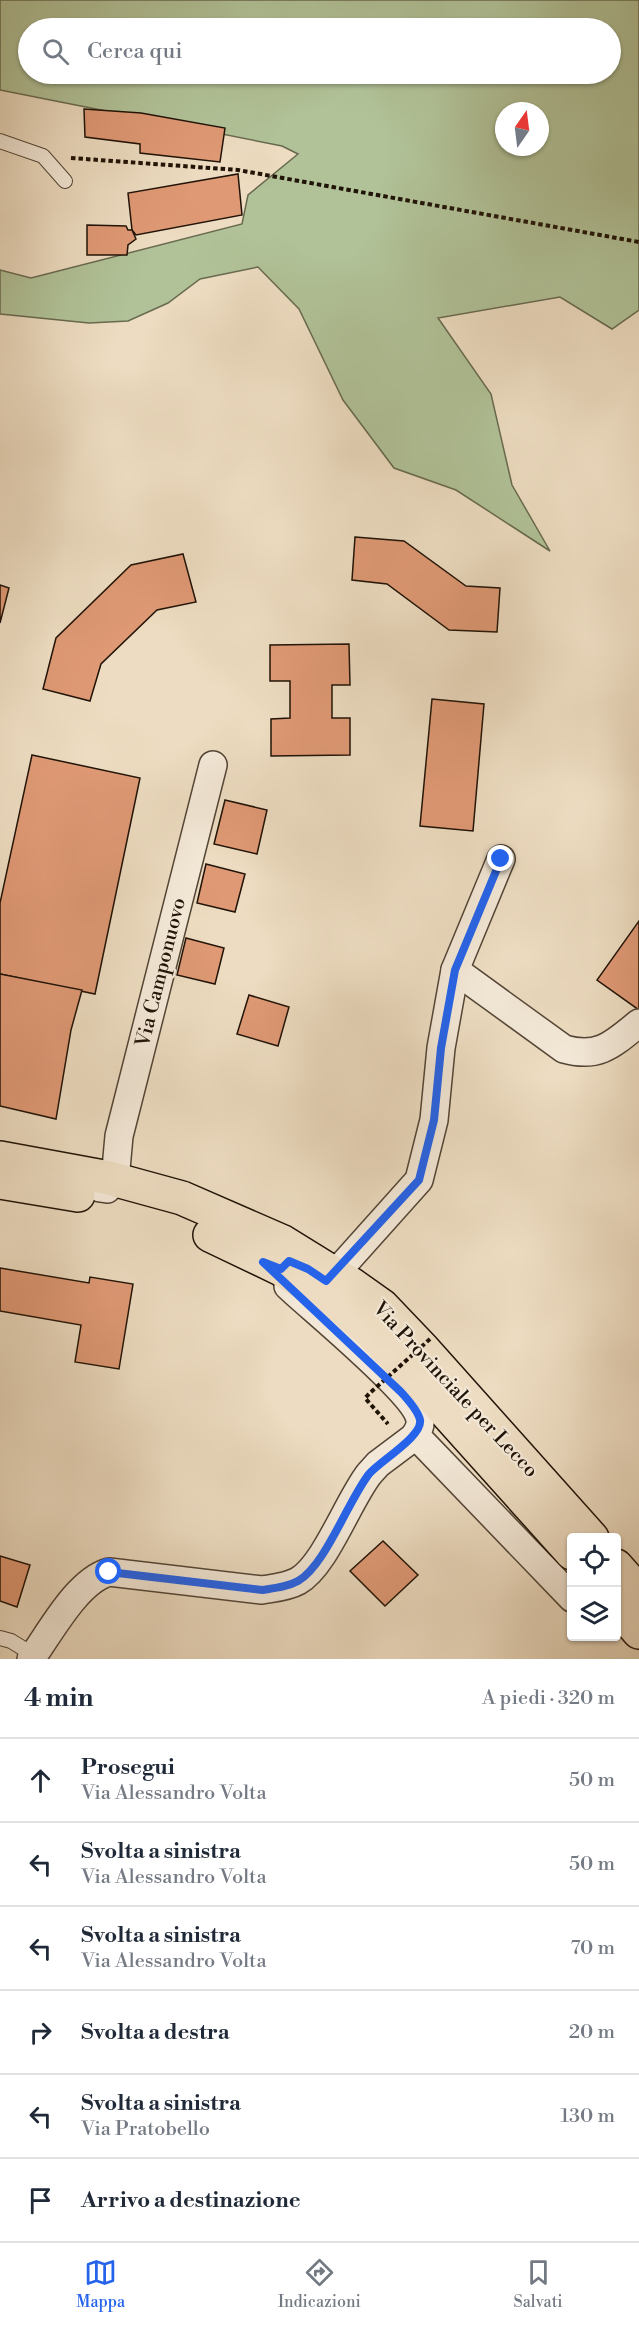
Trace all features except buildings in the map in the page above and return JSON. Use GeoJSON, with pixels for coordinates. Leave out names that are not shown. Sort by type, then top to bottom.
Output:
{"type":"FeatureCollection","features":[{"type":"Feature","properties":{"kind":"main road","name":"Via Provinciale per Lecco"},"geometry":{"type":"LineString","coordinates":[[0,1158],[115,1180],[182,1198],[283,1242],[382,1306],[420,1334],[588,1533]]}},
{"type":"Feature","properties":{"kind":"main road","name":"Via Provinciale per Lecco"},"geometry":{"type":"LineString","coordinates":[[11,1184],[105,1200],[174,1219],[272,1265],[342,1308],[406,1368],[561,1532]]}},
{"type":"Feature","properties":{"kind":"main road"},"geometry":{"type":"LineString","coordinates":[[629,1591],[639,1632]]}},
{"type":"Feature","properties":{"kind":"street","name":"Via Camponuovo"},"geometry":{"type":"LineString","coordinates":[[115,1180],[118,1136],[213,765]]}},
{"type":"Feature","properties":{"kind":"street"},"geometry":{"type":"LineString","coordinates":[[272,1265],[289,1261],[308,1269],[326,1281],[334,1275],[419,1180],[434,1120],[439,1057],[455,970],[501,859]]}},
{"type":"Feature","properties":{"kind":"street"},"geometry":{"type":"LineString","coordinates":[[455,970],[564,1048],[574,1052],[584,1054],[597,1052],[639,1023]]}},
{"type":"Feature","properties":{"kind":"street"},"geometry":{"type":"LineString","coordinates":[[11,1184],[37,1178],[108,1189],[115,1180]]}},
{"type":"Feature","properties":{"kind":"street"},"geometry":{"type":"LineString","coordinates":[[32,1657],[90,1581],[109,1572],[262,1590],[283,1587],[299,1581],[314,1568],[363,1483],[378,1464],[409,1440],[419,1427],[419,1417],[401,1392],[272,1265]]}},
{"type":"Feature","properties":{"kind":"street"},"geometry":{"type":"LineString","coordinates":[[409,1440],[422,1442],[567,1593]]}},
{"type":"Feature","properties":{"kind":"lane"},"geometry":{"type":"LineString","coordinates":[[0,141],[43,156],[65,181]]}},
{"type":"Feature","properties":{"kind":"lane"},"geometry":{"type":"LineString","coordinates":[[0,1638],[11,1641],[32,1657]]}},
{"type":"Feature","properties":{"kind":"path"},"geometry":{"type":"LineString","coordinates":[[43,156],[238,170],[639,242]]}},
{"type":"Feature","properties":{"kind":"path"},"geometry":{"type":"LineString","coordinates":[[371,1392],[420,1334]]}},
{"type":"Feature","properties":{"kind":"path"},"geometry":{"type":"LineString","coordinates":[[365,1398],[409,1440]]}},
{"type":"Feature","properties":{"kind":"green space"},"geometry":{"type":"Polygon","coordinates":[[[0,0],[639,0],[639,310],[612,329],[560,297],[438,318],[491,394],[512,485],[550,551],[456,490],[394,468],[343,400],[299,309],[258,267],[200,279],[168,303],[128,321],[89,323],[0,314],[0,270],[31,278],[242,224],[248,195],[298,154],[282,146],[0,90],[0,0]]]}},
{"type":"Feature","properties":{"kind":"route"},"geometry":{"type":"LineString","coordinates":[[109,1572],[262,1590],[283,1587],[299,1581],[314,1568],[369,1474],[378,1464],[414,1437],[419,1427],[419,1417],[401,1392],[263,1262],[281,1269],[289,1261],[308,1269],[326,1281],[334,1275],[419,1180],[434,1120],[438,1065],[455,970],[501,859]]}}]}
